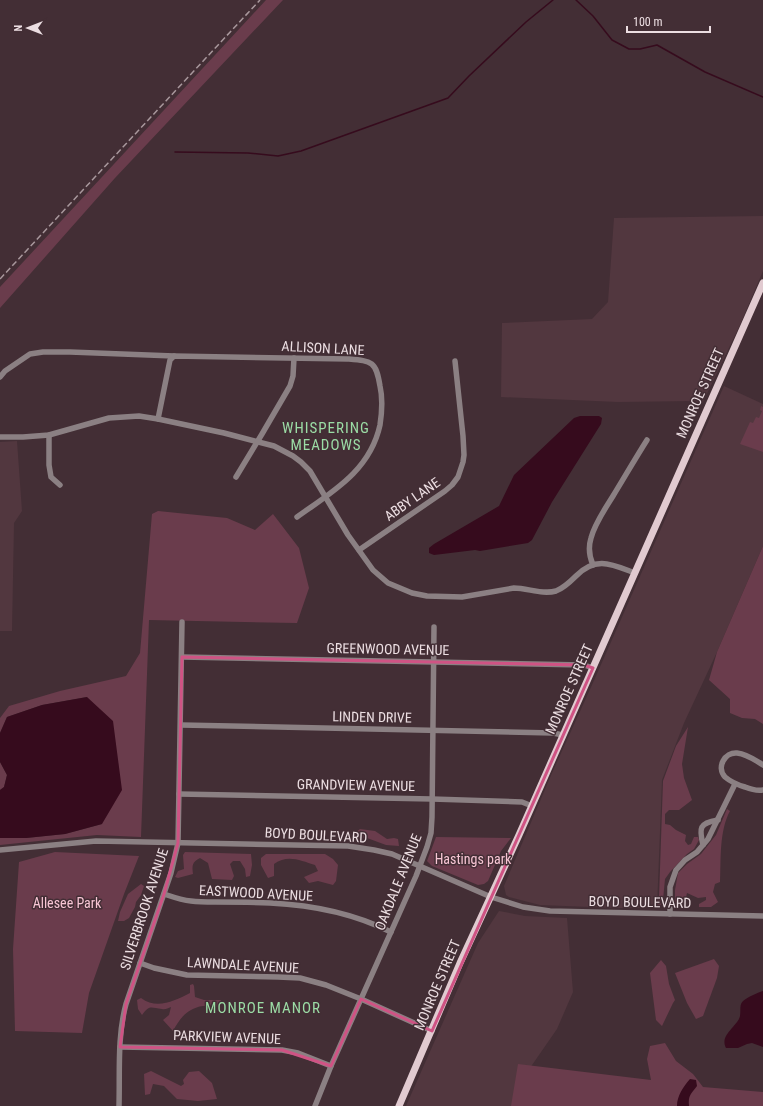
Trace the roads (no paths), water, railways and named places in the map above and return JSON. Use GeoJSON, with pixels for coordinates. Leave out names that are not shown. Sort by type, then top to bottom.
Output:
{"type":"FeatureCollection","features":[{"type":"Feature","properties":{"kind":"main road","name":"MONROE STREET"},"geometry":{"type":"LineString","coordinates":[[399,1106],[460,963],[532,806],[763,283]]}},
{"type":"Feature","properties":{"kind":"street","name":"ALLISON LANE"},"geometry":{"type":"LineString","coordinates":[[0,377],[5,371],[30,354],[43,352],[366,360],[374,366],[380,380],[382,394],[382,408],[379,428],[375,441],[362,465],[356,472],[342,485],[297,517]]}},
{"type":"Feature","properties":{"kind":"street"},"geometry":{"type":"LineString","coordinates":[[158,419],[170,360],[174,356]]}},
{"type":"Feature","properties":{"kind":"street"},"geometry":{"type":"LineString","coordinates":[[236,477],[290,386],[293,376],[294,358]]}},
{"type":"Feature","properties":{"kind":"street","name":"ABBY LANE"},"geometry":{"type":"LineString","coordinates":[[359,550],[445,491],[458,477],[463,462],[464,447],[455,360]]}},
{"type":"Feature","properties":{"kind":"street"},"geometry":{"type":"LineString","coordinates":[[0,437],[48,435],[109,418],[139,416],[224,433],[279,448],[299,460],[310,471],[344,528],[373,570],[388,583],[412,593],[427,596],[462,597],[514,588],[551,592],[563,588],[581,571],[589,566],[603,563],[635,573]]}},
{"type":"Feature","properties":{"kind":"street"},"geometry":{"type":"LineString","coordinates":[[48,435],[51,477],[60,486]]}},
{"type":"Feature","properties":{"kind":"street"},"geometry":{"type":"LineString","coordinates":[[593,565],[589,556],[589,548],[594,530],[647,440]]}},
{"type":"Feature","properties":{"kind":"street","name":"SILVERBROOK AVENUE"},"geometry":{"type":"LineString","coordinates":[[119,1106],[120,1047],[123,1014],[171,874],[178,842],[182,622]]}},
{"type":"Feature","properties":{"kind":"street","name":"OAKDALE AVENUE"},"geometry":{"type":"LineString","coordinates":[[315,1106],[331,1066],[416,876],[431,833],[434,627]]}},
{"type":"Feature","properties":{"kind":"street","name":"GREENWOOD AVENUE"},"geometry":{"type":"LineString","coordinates":[[182,657],[584,665],[593,668]]}},
{"type":"Feature","properties":{"kind":"street","name":"LINDEN DRIVE"},"geometry":{"type":"LineString","coordinates":[[181,725],[553,733],[563,735]]}},
{"type":"Feature","properties":{"kind":"street"},"geometry":{"type":"LineString","coordinates":[[763,765],[747,756],[737,753],[728,755],[723,760],[721,767],[724,774],[735,784],[750,789],[763,790]]}},
{"type":"Feature","properties":{"kind":"street"},"geometry":{"type":"LineString","coordinates":[[670,914],[670,887],[676,870],[685,860],[697,852],[708,839],[735,784]]}},
{"type":"Feature","properties":{"kind":"street","name":"GRANDVIEW AVENUE"},"geometry":{"type":"LineString","coordinates":[[179,794],[522,802],[532,806]]}},
{"type":"Feature","properties":{"kind":"street"},"geometry":{"type":"LineString","coordinates":[[703,845],[700,830],[702,825],[718,820]]}},
{"type":"Feature","properties":{"kind":"street","name":"BOYD BOULEVARD"},"geometry":{"type":"LineString","coordinates":[[0,850],[96,841],[348,846],[392,854],[491,897],[523,907],[550,911],[763,916]]}},
{"type":"Feature","properties":{"kind":"street","name":"EASTWOOD AVENUE"},"geometry":{"type":"LineString","coordinates":[[164,894],[190,901],[293,904],[335,911],[391,932]]}},
{"type":"Feature","properties":{"kind":"street","name":"LAWNDALE AVENUE"},"geometry":{"type":"LineString","coordinates":[[140,963],[154,968],[187,975],[300,978],[326,985],[361,999],[432,1031]]}},
{"type":"Feature","properties":{"kind":"street","name":"PARKVIEW AVENUE"},"geometry":{"type":"LineString","coordinates":[[120,1047],[282,1050],[298,1053],[331,1066]]}},
{"type":"Feature","properties":{"kind":"waterway"},"geometry":{"type":"LineString","coordinates":[[175,152],[248,153],[278,156],[301,151],[448,98],[526,22],[553,0]]}},
{"type":"Feature","properties":{"kind":"waterway"},"geometry":{"type":"LineString","coordinates":[[576,0],[593,16],[612,40],[629,49],[640,49],[657,45],[705,72],[763,97]]}},
{"type":"Feature","properties":{"kind":"railway"},"geometry":{"type":"LineString","coordinates":[[0,279],[260,0]]}},
{"type":"Feature","properties":{"kind":"district","name":"WHISPERING MEADOWS"},"geometry":{"type":"Point","coordinates":[326,436]}},
{"type":"Feature","properties":{"kind":"district","name":"MONROE MANOR"},"geometry":{"type":"Point","coordinates":[263,1008]}},
{"type":"Feature","properties":{"kind":"park label","name":"Hastings park"},"geometry":{"type":"Point","coordinates":[473,859]}},
{"type":"Feature","properties":{"kind":"park label","name":"Allesee Park"},"geometry":{"type":"Point","coordinates":[67,903]}}]}
